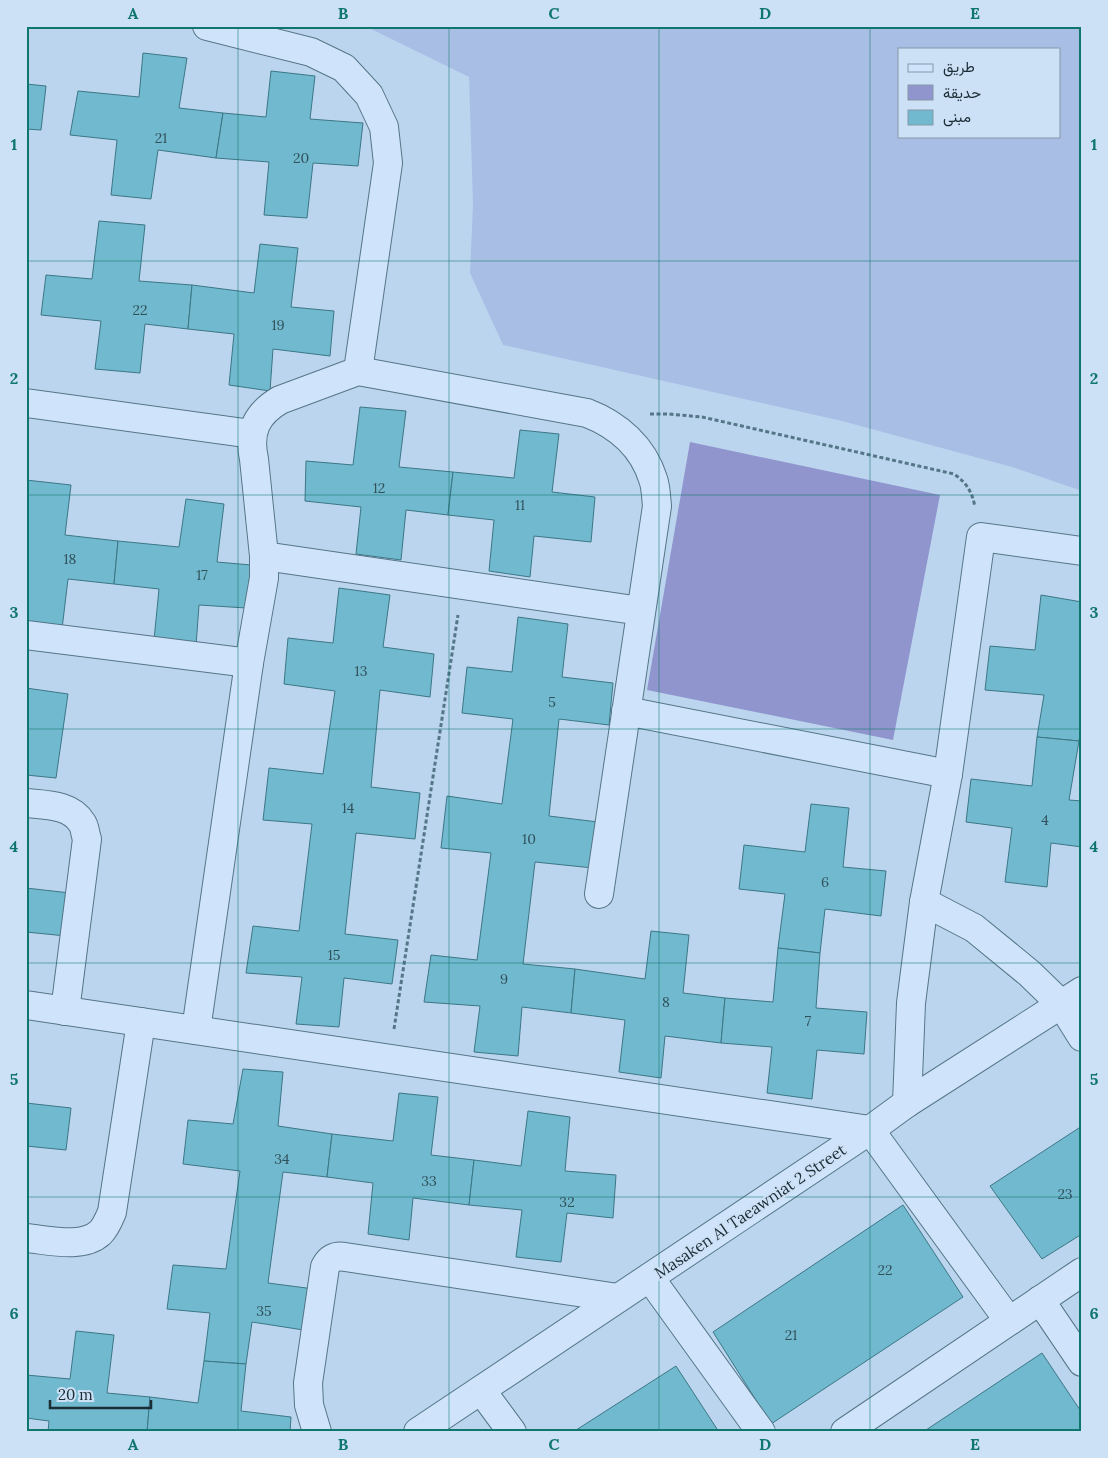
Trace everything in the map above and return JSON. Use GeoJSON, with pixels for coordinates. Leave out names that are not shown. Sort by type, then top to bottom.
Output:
{"type":"FeatureCollection","features":[{"type":"Feature","properties":{"kind":"street"},"geometry":{"type":"LineString","coordinates":[[207,26],[312,52],[344,68],[368,94],[384,127],[388,163],[358,370]]}},
{"type":"Feature","properties":{"kind":"street"},"geometry":{"type":"LineString","coordinates":[[196,1030],[249,663],[264,578],[264,556],[252,434],[262,414],[270,406],[280,400],[358,370],[579,411],[604,420],[626,435],[642,456],[653,480],[657,506],[599,894]]}},
{"type":"Feature","properties":{"kind":"street"},"geometry":{"type":"LineString","coordinates":[[26,403],[252,434]]}},
{"type":"Feature","properties":{"kind":"street"},"geometry":{"type":"LineString","coordinates":[[907,1103],[911,1002],[924,902],[948,774],[981,537],[1082,551]]}},
{"type":"Feature","properties":{"kind":"street"},"geometry":{"type":"LineString","coordinates":[[264,556],[641,611]]}},
{"type":"Feature","properties":{"kind":"street"},"geometry":{"type":"LineString","coordinates":[[26,635],[249,663]]}},
{"type":"Feature","properties":{"kind":"street"},"geometry":{"type":"LineString","coordinates":[[626,711],[948,774]]}},
{"type":"Feature","properties":{"kind":"street"},"geometry":{"type":"LineString","coordinates":[[26,803],[61,807],[74,814],[83,824],[86,839],[65,1011]]}},
{"type":"Feature","properties":{"kind":"street"},"geometry":{"type":"LineString","coordinates":[[924,902],[974,928],[1029,973],[1072,998],[1082,1037]]}},
{"type":"Feature","properties":{"kind":"street","name":"Masaken Al Taeawniat 2 Street"},"geometry":{"type":"LineString","coordinates":[[418,1432],[870,1130],[907,1103],[1072,998]]}},
{"type":"Feature","properties":{"kind":"street"},"geometry":{"type":"LineString","coordinates":[[26,1005],[870,1130],[1009,1321]]}},
{"type":"Feature","properties":{"kind":"street"},"geometry":{"type":"LineString","coordinates":[[26,1238],[76,1242],[90,1239],[100,1233],[106,1226],[112,1212],[141,1022]]}},
{"type":"Feature","properties":{"kind":"street"},"geometry":{"type":"LineString","coordinates":[[317,1432],[309,1405],[308,1383],[324,1267],[332,1258],[345,1256],[618,1298]]}},
{"type":"Feature","properties":{"kind":"street"},"geometry":{"type":"LineString","coordinates":[[845,1432],[1082,1272]]}},
{"type":"Feature","properties":{"kind":"street"},"geometry":{"type":"LineString","coordinates":[[650,1278],[761,1432]]}},
{"type":"Feature","properties":{"kind":"street"},"geometry":{"type":"LineString","coordinates":[[1040,1300],[1082,1362]]}},
{"type":"Feature","properties":{"kind":"street"},"geometry":{"type":"LineString","coordinates":[[481,1390],[512,1432]]}},
{"type":"Feature","properties":{"kind":"path"},"geometry":{"type":"LineString","coordinates":[[604,420],[636,414],[702,417],[954,474],[969,488],[981,537]]}},
{"type":"Feature","properties":{"kind":"path"},"geometry":{"type":"LineString","coordinates":[[389,1059],[463,585]]}},
{"type":"Feature","properties":{"kind":"shaded area"},"geometry":{"type":"Polygon","coordinates":[[[365,26],[1082,26],[1082,491],[1012,467],[842,421],[503,345],[470,273],[473,204],[469,77],[365,26]]]}},
{"type":"Feature","properties":{"kind":"green space"},"geometry":{"type":"Polygon","coordinates":[[[690,442],[940,495],[893,740],[647,690],[690,442]]]}},
{"type":"Feature","properties":{"kind":"building"},"geometry":{"type":"Polygon","coordinates":[[[143,53],[187,58],[179,108],[223,113],[216,158],[158,150],[151,199],[111,195],[117,140],[70,135],[78,91],[139,97],[143,53]]]}},
{"type":"Feature","properties":{"kind":"building"},"geometry":{"type":"Polygon","coordinates":[[[271,71],[315,76],[310,119],[363,123],[358,166],[313,163],[307,218],[264,215],[269,162],[216,158],[223,113],[266,117],[271,71]]]}},
{"type":"Feature","properties":{"kind":"building"},"geometry":{"type":"Polygon","coordinates":[[[26,84],[46,86],[41,130],[26,129],[26,84]]]}},
{"type":"Feature","properties":{"kind":"building"},"geometry":{"type":"Polygon","coordinates":[[[99,221],[145,225],[139,281],[192,285],[188,329],[145,324],[140,373],[95,369],[101,321],[41,315],[46,275],[92,279],[99,221]]]}},
{"type":"Feature","properties":{"kind":"building"},"geometry":{"type":"Polygon","coordinates":[[[260,244],[298,248],[291,307],[334,311],[330,356],[273,349],[270,391],[229,385],[234,334],[188,329],[192,285],[254,293],[260,244]]]}},
{"type":"Feature","properties":{"kind":"building"},"geometry":{"type":"Polygon","coordinates":[[[360,407],[406,411],[399,467],[453,472],[448,515],[406,510],[401,560],[356,554],[361,507],[305,501],[306,461],[353,465],[360,407]]]}},
{"type":"Feature","properties":{"kind":"building"},"geometry":{"type":"Polygon","coordinates":[[[520,430],[559,434],[552,492],[595,497],[591,542],[534,536],[530,577],[489,571],[494,520],[448,515],[453,472],[514,478],[520,430]]]}},
{"type":"Feature","properties":{"kind":"building"},"geometry":{"type":"Polygon","coordinates":[[[26,480],[71,485],[65,535],[118,541],[114,584],[68,579],[62,629],[26,623],[26,480]]]}},
{"type":"Feature","properties":{"kind":"building"},"geometry":{"type":"Polygon","coordinates":[[[186,499],[224,504],[217,562],[251,565],[246,608],[199,605],[196,646],[154,640],[159,589],[114,584],[118,541],[179,547],[186,499]]]}},
{"type":"Feature","properties":{"kind":"building"},"geometry":{"type":"Polygon","coordinates":[[[339,588],[390,595],[383,647],[434,654],[430,697],[380,690],[371,787],[420,793],[415,839],[356,833],[345,934],[398,940],[392,984],[344,978],[339,1027],[296,1024],[302,977],[246,973],[253,926],[299,931],[312,824],[263,820],[269,768],[323,774],[335,691],[284,684],[288,638],[333,643],[339,588]]]}},
{"type":"Feature","properties":{"kind":"building"},"geometry":{"type":"Polygon","coordinates":[[[1041,595],[1082,602],[1082,723],[1079,741],[1037,737],[1044,695],[985,690],[990,646],[1035,650],[1041,595]]]}},
{"type":"Feature","properties":{"kind":"building"},"geometry":{"type":"Polygon","coordinates":[[[518,617],[568,624],[562,677],[613,683],[609,725],[559,719],[549,816],[598,822],[593,868],[535,862],[523,964],[575,969],[571,1013],[522,1007],[518,1056],[474,1052],[480,1006],[424,1002],[431,955],[477,960],[491,853],[441,848],[447,796],[502,804],[513,719],[462,713],[467,667],[512,672],[518,617]]]}},
{"type":"Feature","properties":{"kind":"building"},"geometry":{"type":"Polygon","coordinates":[[[26,688],[68,694],[56,778],[26,775],[26,688]]]}},
{"type":"Feature","properties":{"kind":"building"},"geometry":{"type":"Polygon","coordinates":[[[1037,737],[1079,741],[1069,800],[1082,801],[1082,847],[1051,843],[1047,887],[1005,882],[1012,828],[966,822],[971,779],[1032,786],[1037,737]]]}},
{"type":"Feature","properties":{"kind":"building"},"geometry":{"type":"Polygon","coordinates":[[[811,804],[849,808],[843,867],[886,871],[881,916],[825,909],[820,953],[778,948],[785,894],[739,889],[744,845],[805,852],[811,804]]]}},
{"type":"Feature","properties":{"kind":"building"},"geometry":{"type":"Polygon","coordinates":[[[26,888],[70,893],[66,936],[26,932],[26,888]]]}},
{"type":"Feature","properties":{"kind":"building"},"geometry":{"type":"Polygon","coordinates":[[[651,931],[689,935],[683,993],[725,998],[721,1043],[665,1036],[661,1078],[619,1072],[625,1020],[571,1013],[575,969],[645,979],[651,931]]]}},
{"type":"Feature","properties":{"kind":"building"},"geometry":{"type":"Polygon","coordinates":[[[778,948],[820,953],[816,1008],[867,1012],[864,1054],[817,1050],[812,1099],[767,1093],[772,1047],[721,1043],[725,998],[773,1002],[778,948]]]}},
{"type":"Feature","properties":{"kind":"building"},"geometry":{"type":"Polygon","coordinates":[[[243,1069],[283,1072],[278,1126],[332,1134],[327,1177],[283,1172],[268,1283],[314,1289],[310,1331],[252,1322],[246,1364],[204,1361],[210,1313],[167,1309],[173,1265],[226,1269],[240,1171],[183,1164],[188,1120],[233,1124],[243,1069]]]}},
{"type":"Feature","properties":{"kind":"building"},"geometry":{"type":"Polygon","coordinates":[[[399,1093],[438,1097],[431,1155],[474,1160],[469,1205],[413,1198],[409,1240],[368,1234],[373,1183],[327,1177],[332,1134],[393,1141],[399,1093]]]}},
{"type":"Feature","properties":{"kind":"building"},"geometry":{"type":"Polygon","coordinates":[[[26,1103],[71,1108],[66,1150],[26,1146],[26,1103]]]}},
{"type":"Feature","properties":{"kind":"building"},"geometry":{"type":"Polygon","coordinates":[[[528,1111],[570,1117],[565,1171],[616,1175],[613,1218],[567,1213],[561,1262],[516,1257],[522,1210],[469,1205],[474,1160],[521,1166],[528,1111]]]}},
{"type":"Feature","properties":{"kind":"building"},"geometry":{"type":"Polygon","coordinates":[[[1082,1126],[1082,1234],[1042,1259],[990,1186],[1082,1126]]]}},
{"type":"Feature","properties":{"kind":"building"},"geometry":{"type":"Polygon","coordinates":[[[903,1205],[963,1297],[771,1424],[713,1332],[903,1205]]]}},
{"type":"Feature","properties":{"kind":"building"},"geometry":{"type":"Polygon","coordinates":[[[76,1331],[114,1335],[107,1393],[150,1397],[147,1432],[48,1432],[49,1421],[26,1418],[26,1375],[70,1379],[76,1331]]]}},
{"type":"Feature","properties":{"kind":"building"},"geometry":{"type":"Polygon","coordinates":[[[1042,1353],[1082,1413],[1082,1432],[923,1432],[1042,1353]]]}},
{"type":"Feature","properties":{"kind":"building"},"geometry":{"type":"Polygon","coordinates":[[[204,1361],[246,1364],[241,1411],[291,1417],[290,1432],[147,1432],[150,1397],[198,1403],[204,1361]]]}},
{"type":"Feature","properties":{"kind":"building"},"geometry":{"type":"Polygon","coordinates":[[[676,1366],[719,1432],[573,1432],[676,1366]]]}}]}
